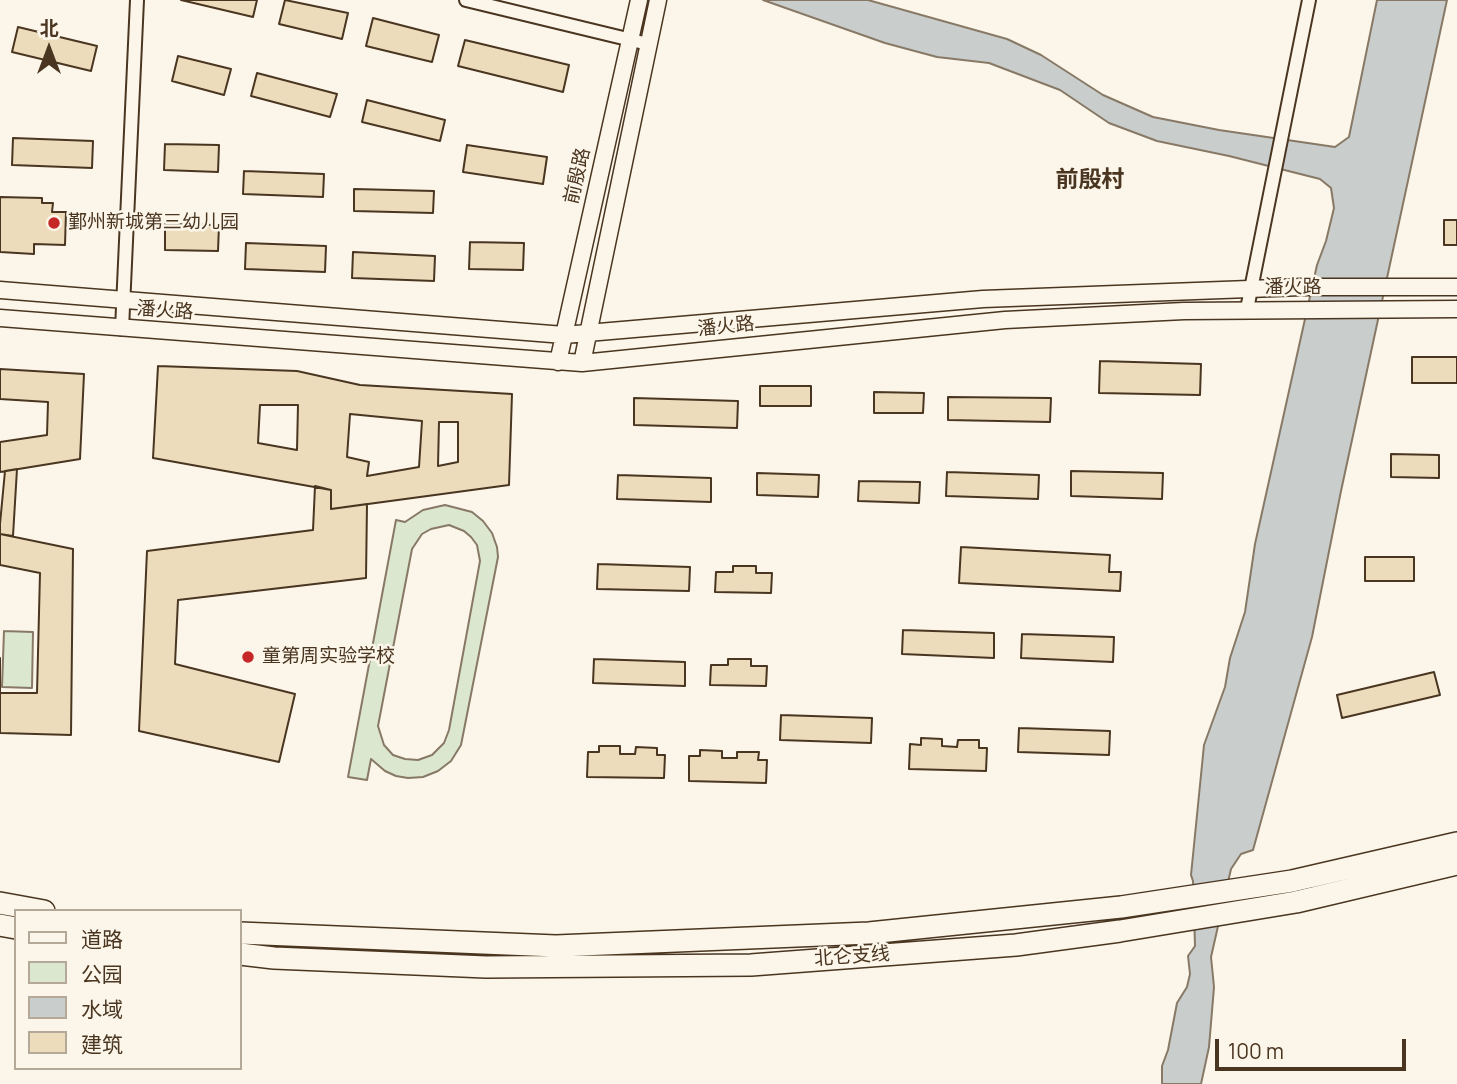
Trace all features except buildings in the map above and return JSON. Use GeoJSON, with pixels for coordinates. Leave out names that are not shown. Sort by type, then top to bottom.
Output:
{"type":"FeatureCollection","features":[{"type":"Feature","properties":{"kind":"highway","name":"北仑支线"},"geometry":{"type":"LineString","coordinates":[[242,954],[486,967],[751,965],[1016,945],[1120,931],[1294,891],[1457,843]]}},
{"type":"Feature","properties":{"kind":"highway","name":"北仑支线"},"geometry":{"type":"LineString","coordinates":[[242,933],[556,946],[869,933],[1294,891],[1457,864]]}},
{"type":"Feature","properties":{"kind":"highway"},"geometry":{"type":"LineString","coordinates":[[0,903],[33,909]]}},
{"type":"Feature","properties":{"kind":"street"},"geometry":{"type":"LineString","coordinates":[[122,329],[137,0]]}},
{"type":"Feature","properties":{"kind":"street"},"geometry":{"type":"LineString","coordinates":[[466,0],[649,44]]}},
{"type":"Feature","properties":{"kind":"street","name":"前殷路"},"geometry":{"type":"LineString","coordinates":[[558,362],[639,0]]}},
{"type":"Feature","properties":{"kind":"street"},"geometry":{"type":"LineString","coordinates":[[582,363],[658,0]]}},
{"type":"Feature","properties":{"kind":"street"},"geometry":{"type":"LineString","coordinates":[[1247,309],[1309,0]]}},
{"type":"Feature","properties":{"kind":"street","name":"潘火路"},"geometry":{"type":"LineString","coordinates":[[0,290],[564,335],[984,299],[1302,287],[1457,287]]}},
{"type":"Feature","properties":{"kind":"street","name":"潘火路"},"geometry":{"type":"LineString","coordinates":[[0,318],[582,363],[1005,320],[1247,309],[1457,309]]}},
{"type":"Feature","properties":{"kind":"green space"},"geometry":{"type":"Polygon","coordinates":[[[445,505],[472,512],[492,533],[497,547],[498,557],[461,745],[451,761],[438,771],[423,777],[396,776],[371,759],[367,780],[348,777],[396,520],[405,522],[423,510],[445,505]],[[449,525],[431,529],[422,534],[412,549],[378,726],[384,745],[393,755],[405,759],[418,760],[432,755],[444,743],[449,730],[480,561],[477,545],[464,531],[449,525]]]}},
{"type":"Feature","properties":{"kind":"green space"},"geometry":{"type":"Polygon","coordinates":[[[4,631],[33,632],[32,688],[2,687],[4,631]]]}},
{"type":"Feature","properties":{"kind":"water"},"geometry":{"type":"Polygon","coordinates":[[[763,0],[868,0],[1007,39],[1041,55],[1103,95],[1153,117],[1335,147],[1349,137],[1377,0],[1447,0],[1312,637],[1253,850],[1241,854],[1231,869],[1211,957],[1214,987],[1209,1047],[1201,1084],[1162,1084],[1162,1066],[1168,1050],[1177,1003],[1187,987],[1190,974],[1188,956],[1195,946],[1191,875],[1204,745],[1225,687],[1230,658],[1245,612],[1255,544],[1317,265],[1334,208],[1331,188],[1320,179],[1157,141],[1109,123],[1060,90],[989,63],[937,57],[885,43],[763,0]]]}},
{"type":"Feature","properties":{"kind":"place","name":"鄞州新城第三幼儿园"},"geometry":{"type":"Point","coordinates":[54,223]}},
{"type":"Feature","properties":{"kind":"place","name":"童第周实验学校"},"geometry":{"type":"Point","coordinates":[248,657]}},
{"type":"Feature","properties":{"kind":"district","name":"前殷村"},"geometry":{"type":"Point","coordinates":[1090,181]}}]}
